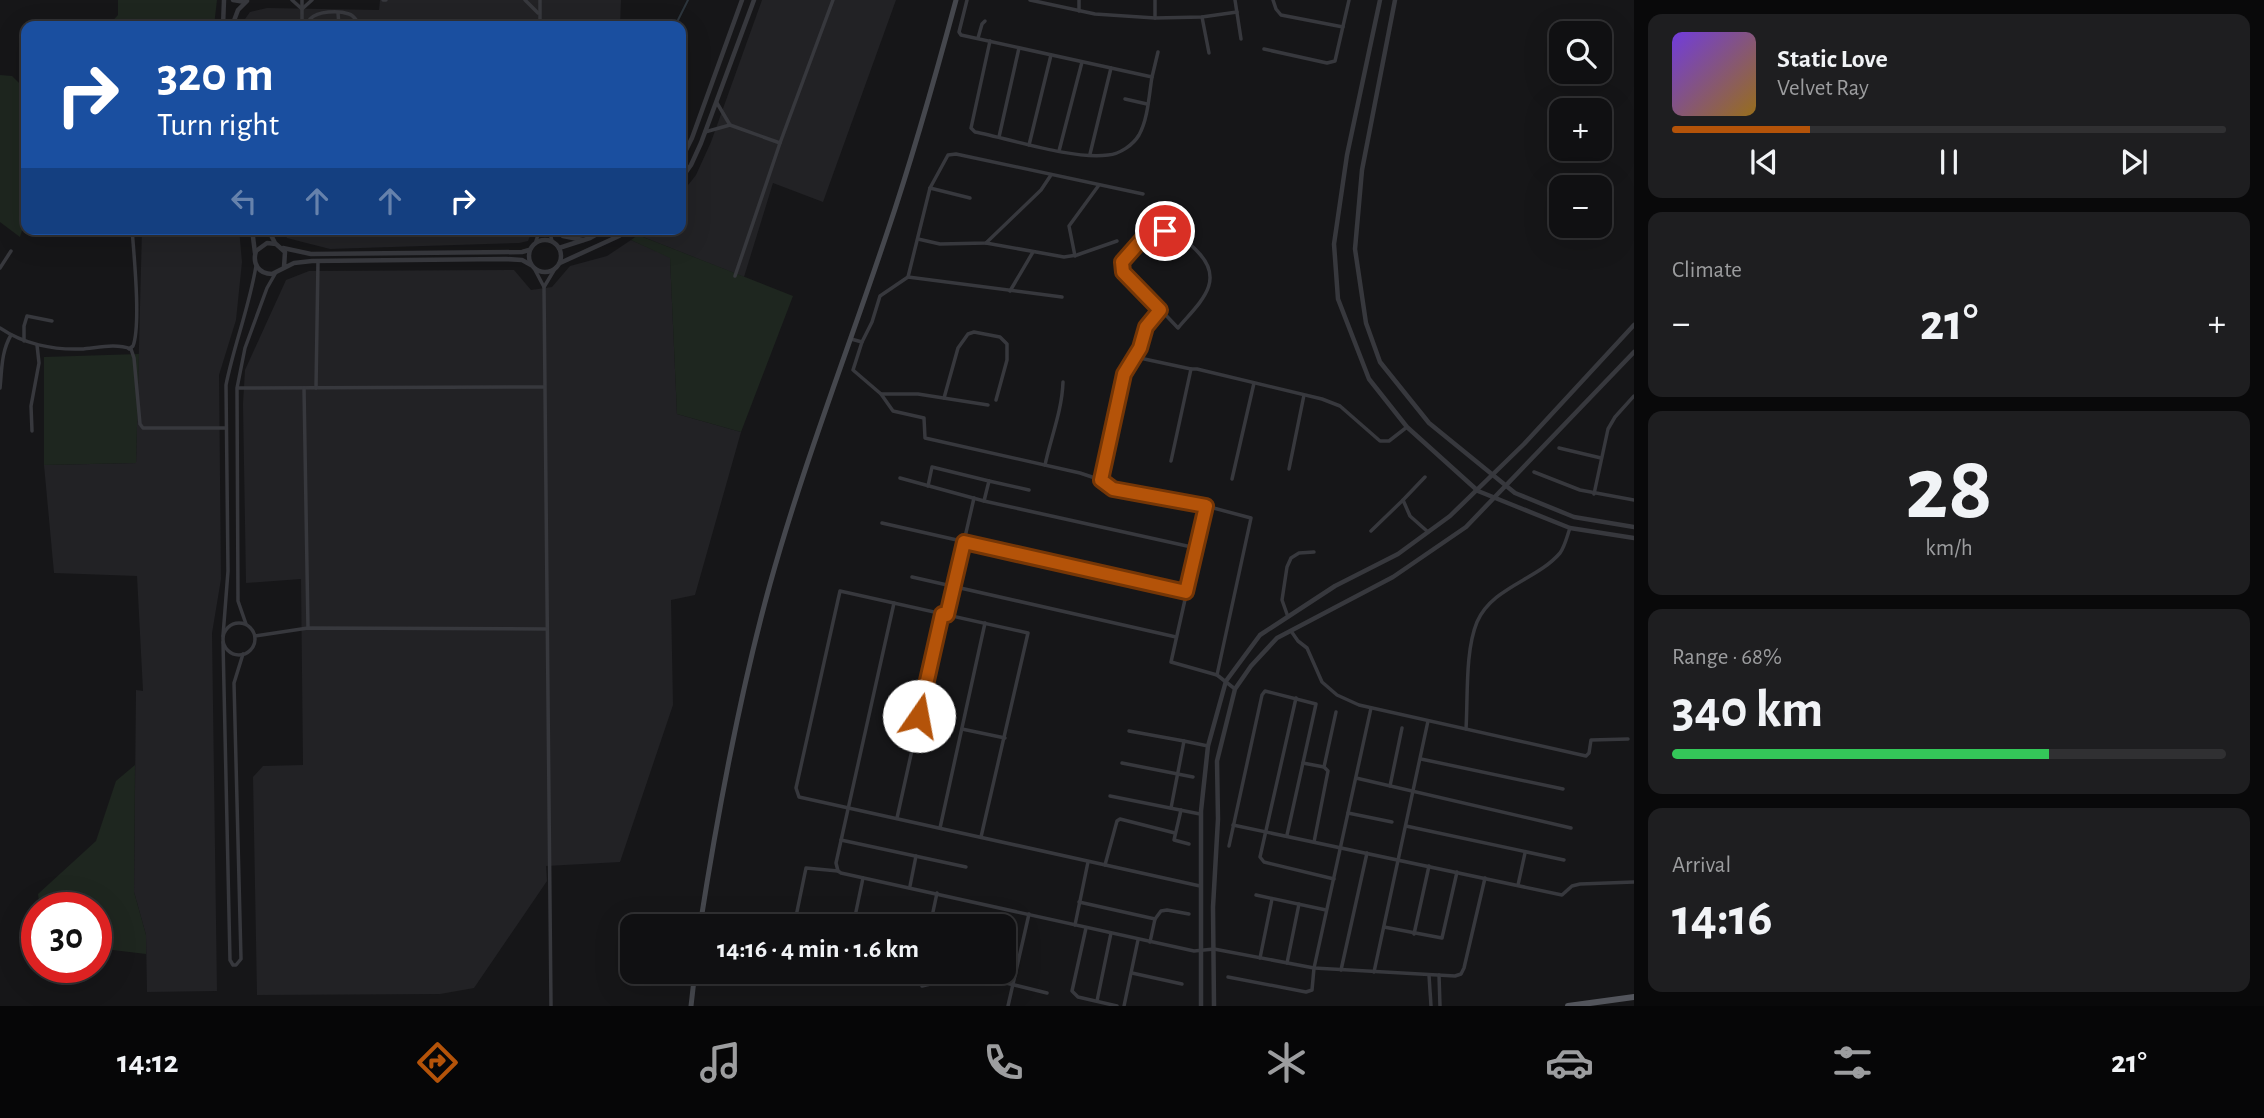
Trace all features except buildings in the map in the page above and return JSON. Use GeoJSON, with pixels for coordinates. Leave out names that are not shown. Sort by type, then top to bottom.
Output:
{"type":"FeatureCollection","features":[{"type":"Feature","properties":{"kind":"main road"},"geometry":{"type":"LineString","coordinates":[[702,914],[728,765],[758,631],[799,489],[937,74],[956,0]]}},
{"type":"Feature","properties":{"kind":"main road"},"geometry":{"type":"LineString","coordinates":[[691,1006],[694,984]]}},
{"type":"Feature","properties":{"kind":"main road"},"geometry":{"type":"LineString","coordinates":[[1571,1006],[1634,996]]}},
{"type":"Feature","properties":{"kind":"street"},"geometry":{"type":"LineString","coordinates":[[223,21],[224,0]]}},
{"type":"Feature","properties":{"kind":"street"},"geometry":{"type":"LineString","coordinates":[[233,0],[247,1]]}},
{"type":"Feature","properties":{"kind":"street"},"geometry":{"type":"LineString","coordinates":[[292,0],[302,9]]}},
{"type":"Feature","properties":{"kind":"street"},"geometry":{"type":"LineString","coordinates":[[302,0],[302,21]]}},
{"type":"Feature","properties":{"kind":"street"},"geometry":{"type":"LineString","coordinates":[[302,9],[312,0]]}},
{"type":"Feature","properties":{"kind":"street"},"geometry":{"type":"LineString","coordinates":[[525,0],[540,16]]}},
{"type":"Feature","properties":{"kind":"street"},"geometry":{"type":"LineString","coordinates":[[540,0],[540,21]]}},
{"type":"Feature","properties":{"kind":"street"},"geometry":{"type":"LineString","coordinates":[[686,149],[742,0]]}},
{"type":"Feature","properties":{"kind":"street"},"geometry":{"type":"LineString","coordinates":[[686,172],[717,102],[754,0]]}},
{"type":"Feature","properties":{"kind":"street"},"geometry":{"type":"LineString","coordinates":[[735,276],[833,0]]}},
{"type":"Feature","properties":{"kind":"street"},"geometry":{"type":"LineString","coordinates":[[967,0],[960,33],[1152,76]]}},
{"type":"Feature","properties":{"kind":"street"},"geometry":{"type":"LineString","coordinates":[[1033,0],[1095,15],[1202,17],[1237,12]]}},
{"type":"Feature","properties":{"kind":"street"},"geometry":{"type":"LineString","coordinates":[[1079,0],[1079,11]]}},
{"type":"Feature","properties":{"kind":"street"},"geometry":{"type":"LineString","coordinates":[[1154,18],[1155,0]]}},
{"type":"Feature","properties":{"kind":"street"},"geometry":{"type":"LineString","coordinates":[[1235,0],[1241,39]]}},
{"type":"Feature","properties":{"kind":"street"},"geometry":{"type":"LineString","coordinates":[[1273,0],[1281,15],[1343,27]]}},
{"type":"Feature","properties":{"kind":"street"},"geometry":{"type":"LineString","coordinates":[[1264,49],[1332,63],[1337,58],[1349,0]]}},
{"type":"Feature","properties":{"kind":"street"},"geometry":{"type":"LineString","coordinates":[[1380,0],[1347,155],[1334,244],[1338,299],[1369,379],[1407,426],[1478,491],[1570,528],[1634,538]]}},
{"type":"Feature","properties":{"kind":"street"},"geometry":{"type":"LineString","coordinates":[[1395,0],[1362,170],[1355,249],[1366,323],[1380,362],[1429,423],[1515,493],[1574,517],[1634,527]]}},
{"type":"Feature","properties":{"kind":"street"},"geometry":{"type":"LineString","coordinates":[[234,21],[238,10],[247,1]]}},
{"type":"Feature","properties":{"kind":"street"},"geometry":{"type":"LineString","coordinates":[[309,21],[317,13],[338,13],[353,16],[357,21]]}},
{"type":"Feature","properties":{"kind":"street"},"geometry":{"type":"LineString","coordinates":[[338,13],[339,21]]}},
{"type":"Feature","properties":{"kind":"street"},"geometry":{"type":"LineString","coordinates":[[1202,17],[1209,53]]}},
{"type":"Feature","properties":{"kind":"street"},"geometry":{"type":"LineString","coordinates":[[978,38],[985,22]]}},
{"type":"Feature","properties":{"kind":"street"},"geometry":{"type":"LineString","coordinates":[[990,41],[971,128],[975,132],[1029,145],[1090,155],[1107,156],[1130,146],[1140,134],[1158,52]]}},
{"type":"Feature","properties":{"kind":"street"},"geometry":{"type":"LineString","coordinates":[[999,136],[1019,48]]}},
{"type":"Feature","properties":{"kind":"street"},"geometry":{"type":"LineString","coordinates":[[1029,145],[1051,55]]}},
{"type":"Feature","properties":{"kind":"street"},"geometry":{"type":"LineString","coordinates":[[1059,151],[1082,62]]}},
{"type":"Feature","properties":{"kind":"street"},"geometry":{"type":"LineString","coordinates":[[1090,155],[1111,68]]}},
{"type":"Feature","properties":{"kind":"street"},"geometry":{"type":"LineString","coordinates":[[1125,99],[1147,104]]}},
{"type":"Feature","properties":{"kind":"street"},"geometry":{"type":"LineString","coordinates":[[717,102],[730,125]]}},
{"type":"Feature","properties":{"kind":"street"},"geometry":{"type":"LineString","coordinates":[[705,132],[730,125],[780,143]]}},
{"type":"Feature","properties":{"kind":"street"},"geometry":{"type":"LineString","coordinates":[[1143,194],[952,154],[946,157],[930,188],[908,277],[880,296],[853,370],[881,394],[893,411],[923,418],[925,438],[1101,480],[1113,489],[1206,506],[1251,518],[1217,676]]}},
{"type":"Feature","properties":{"kind":"street"},"geometry":{"type":"LineString","coordinates":[[986,243],[1041,190],[1051,174]]}},
{"type":"Feature","properties":{"kind":"street"},"geometry":{"type":"LineString","coordinates":[[1075,256],[1069,226],[1099,185]]}},
{"type":"Feature","properties":{"kind":"street"},"geometry":{"type":"LineString","coordinates":[[930,188],[970,198]]}},
{"type":"Feature","properties":{"kind":"street"},"geometry":{"type":"LineString","coordinates":[[1165,231],[1184,237],[1205,259],[1210,271],[1208,292],[1178,328],[1160,310],[1123,272],[1121,265],[1145,236],[1165,231]]}},
{"type":"Feature","properties":{"kind":"street"},"geometry":{"type":"LineString","coordinates":[[0,328],[37,345],[77,349],[98,346],[129,349],[133,346],[135,334],[132,235]]}},
{"type":"Feature","properties":{"kind":"street"},"geometry":{"type":"LineString","coordinates":[[243,654],[234,684],[241,959],[233,965],[230,960],[223,642],[229,571],[226,385],[249,304],[256,266],[253,235]]}},
{"type":"Feature","properties":{"kind":"street"},"geometry":{"type":"LineString","coordinates":[[271,235],[286,257],[284,267]]}},
{"type":"Feature","properties":{"kind":"street"},"geometry":{"type":"LineString","coordinates":[[537,242],[539,235]]}},
{"type":"Feature","properties":{"kind":"street"},"geometry":{"type":"LineString","coordinates":[[552,235],[552,241]]}},
{"type":"Feature","properties":{"kind":"street"},"geometry":{"type":"LineString","coordinates":[[563,235],[570,239],[584,240]]}},
{"type":"Feature","properties":{"kind":"street"},"geometry":{"type":"LineString","coordinates":[[559,248],[594,235]]}},
{"type":"Feature","properties":{"kind":"street"},"geometry":{"type":"LineString","coordinates":[[255,636],[246,624],[238,601],[237,388],[246,348],[267,288],[275,274],[294,263],[318,261],[522,260],[543,272],[620,235]]}},
{"type":"Feature","properties":{"kind":"street"},"geometry":{"type":"LineString","coordinates":[[918,239],[940,244],[986,243],[1064,257],[1075,256],[1117,241]]}},
{"type":"Feature","properties":{"kind":"street"},"geometry":{"type":"LineString","coordinates":[[282,248],[311,254],[482,253],[529,250],[542,240],[552,241],[559,248],[558,265],[544,287]]}},
{"type":"Feature","properties":{"kind":"street"},"geometry":{"type":"LineString","coordinates":[[255,253],[267,243],[276,243]]}},
{"type":"Feature","properties":{"kind":"street"},"geometry":{"type":"LineString","coordinates":[[529,250],[533,267],[544,287],[551,1006]]}},
{"type":"Feature","properties":{"kind":"street"},"geometry":{"type":"LineString","coordinates":[[0,268],[10,251]]}},
{"type":"Feature","properties":{"kind":"street"},"geometry":{"type":"LineString","coordinates":[[1010,291],[1033,253]]}},
{"type":"Feature","properties":{"kind":"street"},"geometry":{"type":"LineString","coordinates":[[316,388],[318,261]]}},
{"type":"Feature","properties":{"kind":"street"},"geometry":{"type":"LineString","coordinates":[[256,266],[267,274],[275,274]]}},
{"type":"Feature","properties":{"kind":"street"},"geometry":{"type":"LineString","coordinates":[[908,277],[1062,297]]}},
{"type":"Feature","properties":{"kind":"street"},"geometry":{"type":"LineString","coordinates":[[1101,480],[1124,374],[1135,357],[1146,327],[1160,310]]}},
{"type":"Feature","properties":{"kind":"street"},"geometry":{"type":"LineString","coordinates":[[24,341],[27,316],[52,321]]}},
{"type":"Feature","properties":{"kind":"street"},"geometry":{"type":"LineString","coordinates":[[1201,1006],[1201,814],[1209,746],[1226,681],[1260,635],[1335,586],[1398,554],[1478,491],[1634,326]]}},
{"type":"Feature","properties":{"kind":"street"},"geometry":{"type":"LineString","coordinates":[[944,398],[958,348],[968,334],[974,332],[1000,337],[1007,344],[1007,360],[996,400]]}},
{"type":"Feature","properties":{"kind":"street"},"geometry":{"type":"LineString","coordinates":[[0,388],[5,347],[11,335]]}},
{"type":"Feature","properties":{"kind":"street"},"geometry":{"type":"LineString","coordinates":[[850,338],[862,342]]}},
{"type":"Feature","properties":{"kind":"street"},"geometry":{"type":"LineString","coordinates":[[32,431],[32,405],[40,363],[37,345]]}},
{"type":"Feature","properties":{"kind":"street"},"geometry":{"type":"LineString","coordinates":[[129,349],[134,358],[139,421],[143,428],[226,428]]}},
{"type":"Feature","properties":{"kind":"street"},"geometry":{"type":"LineString","coordinates":[[1214,1006],[1213,906],[1218,818],[1217,761],[1235,690],[1251,666],[1277,638],[1393,577],[1466,527],[1634,352]]}},
{"type":"Feature","properties":{"kind":"street"},"geometry":{"type":"LineString","coordinates":[[1135,357],[1322,399],[1340,406],[1380,441],[1389,441],[1407,426]]}},
{"type":"Feature","properties":{"kind":"street"},"geometry":{"type":"LineString","coordinates":[[1171,461],[1191,369]]}},
{"type":"Feature","properties":{"kind":"street"},"geometry":{"type":"LineString","coordinates":[[1045,465],[1051,435],[1060,410],[1063,382]]}},
{"type":"Feature","properties":{"kind":"street"},"geometry":{"type":"LineString","coordinates":[[1232,480],[1254,383]]}},
{"type":"Feature","properties":{"kind":"street"},"geometry":{"type":"LineString","coordinates":[[237,388],[544,387]]}},
{"type":"Feature","properties":{"kind":"street"},"geometry":{"type":"LineString","coordinates":[[304,388],[308,628]]}},
{"type":"Feature","properties":{"kind":"street"},"geometry":{"type":"LineString","coordinates":[[881,394],[908,393],[988,405]]}},
{"type":"Feature","properties":{"kind":"street"},"geometry":{"type":"LineString","coordinates":[[1289,469],[1304,395]]}},
{"type":"Feature","properties":{"kind":"street"},"geometry":{"type":"LineString","coordinates":[[1594,494],[1611,423],[1634,396]]}},
{"type":"Feature","properties":{"kind":"street"},"geometry":{"type":"LineString","coordinates":[[1559,448],[1601,458]]}},
{"type":"Feature","properties":{"kind":"street"},"geometry":{"type":"LineString","coordinates":[[928,486],[932,467],[1029,490]]}},
{"type":"Feature","properties":{"kind":"street"},"geometry":{"type":"LineString","coordinates":[[1534,472],[1594,494],[1634,500]]}},
{"type":"Feature","properties":{"kind":"street"},"geometry":{"type":"LineString","coordinates":[[1371,531],[1425,477]]}},
{"type":"Feature","properties":{"kind":"street"},"geometry":{"type":"LineString","coordinates":[[900,478],[984,501],[1196,548]]}},
{"type":"Feature","properties":{"kind":"street"},"geometry":{"type":"LineString","coordinates":[[984,501],[989,481]]}},
{"type":"Feature","properties":{"kind":"street"},"geometry":{"type":"LineString","coordinates":[[897,818],[974,498]]}},
{"type":"Feature","properties":{"kind":"street"},"geometry":{"type":"LineString","coordinates":[[1403,500],[1410,516],[1428,532]]}},
{"type":"Feature","properties":{"kind":"street"},"geometry":{"type":"LineString","coordinates":[[1206,506],[1171,662],[1217,676],[1235,690]]}},
{"type":"Feature","properties":{"kind":"street"},"geometry":{"type":"LineString","coordinates":[[882,523],[1186,592]]}},
{"type":"Feature","properties":{"kind":"street"},"geometry":{"type":"LineString","coordinates":[[1466,729],[1471,643],[1477,621],[1498,597],[1559,554],[1570,528]]}},
{"type":"Feature","properties":{"kind":"street"},"geometry":{"type":"LineString","coordinates":[[1289,617],[1282,600],[1287,567],[1291,558],[1299,553],[1314,552]]}},
{"type":"Feature","properties":{"kind":"street"},"geometry":{"type":"LineString","coordinates":[[912,576],[1176,637]]}},
{"type":"Feature","properties":{"kind":"street"},"geometry":{"type":"LineString","coordinates":[[981,837],[1028,633],[840,591],[796,788],[799,797],[1200,886]]}},
{"type":"Feature","properties":{"kind":"street"},"geometry":{"type":"LineString","coordinates":[[838,871],[836,863],[894,603]]}},
{"type":"Feature","properties":{"kind":"street"},"geometry":{"type":"LineString","coordinates":[[223,636],[234,623],[246,624]]}},
{"type":"Feature","properties":{"kind":"street"},"geometry":{"type":"LineString","coordinates":[[940,828],[985,623]]}},
{"type":"Feature","properties":{"kind":"street"},"geometry":{"type":"LineString","coordinates":[[255,636],[308,628],[546,629]]}},
{"type":"Feature","properties":{"kind":"street"},"geometry":{"type":"LineString","coordinates":[[1291,631],[1307,648],[1315,670],[1329,689],[1348,701],[1586,756],[1591,740],[1628,738]]}},
{"type":"Feature","properties":{"kind":"street"},"geometry":{"type":"LineString","coordinates":[[223,642],[233,654],[243,654],[251,649],[255,636]]}},
{"type":"Feature","properties":{"kind":"street"},"geometry":{"type":"LineString","coordinates":[[1229,846],[1265,691],[1316,704],[1287,835]]}},
{"type":"Feature","properties":{"kind":"street"},"geometry":{"type":"LineString","coordinates":[[1296,698],[1260,857],[1264,862],[1334,879]]}},
{"type":"Feature","properties":{"kind":"street"},"geometry":{"type":"LineString","coordinates":[[1228,977],[1306,992],[1312,990],[1326,910],[1371,708]]}},
{"type":"Feature","properties":{"kind":"street"},"geometry":{"type":"LineString","coordinates":[[1314,842],[1328,775],[1325,767],[1336,712]]}},
{"type":"Feature","properties":{"kind":"street"},"geometry":{"type":"LineString","coordinates":[[1374,972],[1428,721]]}},
{"type":"Feature","properties":{"kind":"street"},"geometry":{"type":"LineString","coordinates":[[1390,786],[1402,728]]}},
{"type":"Feature","properties":{"kind":"street"},"geometry":{"type":"LineString","coordinates":[[962,729],[1005,738]]}},
{"type":"Feature","properties":{"kind":"street"},"geometry":{"type":"LineString","coordinates":[[1129,731],[1209,746]]}},
{"type":"Feature","properties":{"kind":"street"},"geometry":{"type":"LineString","coordinates":[[1171,808],[1184,741]]}},
{"type":"Feature","properties":{"kind":"street"},"geometry":{"type":"LineString","coordinates":[[1421,759],[1563,789]]}},
{"type":"Feature","properties":{"kind":"street"},"geometry":{"type":"LineString","coordinates":[[1122,763],[1193,777]]}},
{"type":"Feature","properties":{"kind":"street"},"geometry":{"type":"LineString","coordinates":[[1303,763],[1325,767]]}},
{"type":"Feature","properties":{"kind":"street"},"geometry":{"type":"LineString","coordinates":[[1356,778],[1571,828]]}},
{"type":"Feature","properties":{"kind":"street"},"geometry":{"type":"LineString","coordinates":[[1110,796],[1201,814]]}},
{"type":"Feature","properties":{"kind":"street"},"geometry":{"type":"LineString","coordinates":[[1181,810],[1175,842],[1189,844]]}},
{"type":"Feature","properties":{"kind":"street"},"geometry":{"type":"LineString","coordinates":[[1349,813],[1392,822]]}},
{"type":"Feature","properties":{"kind":"street"},"geometry":{"type":"LineString","coordinates":[[1105,865],[1117,821],[1175,833]]}},
{"type":"Feature","properties":{"kind":"street"},"geometry":{"type":"LineString","coordinates":[[1233,825],[1562,895],[1580,884],[1634,882]]}},
{"type":"Feature","properties":{"kind":"street"},"geometry":{"type":"LineString","coordinates":[[1406,826],[1564,860]]}},
{"type":"Feature","properties":{"kind":"street"},"geometry":{"type":"LineString","coordinates":[[841,840],[966,867]]}},
{"type":"Feature","properties":{"kind":"street"},"geometry":{"type":"LineString","coordinates":[[1518,885],[1525,852]]}},
{"type":"Feature","properties":{"kind":"street"},"geometry":{"type":"LineString","coordinates":[[1341,970],[1367,853]]}},
{"type":"Feature","properties":{"kind":"street"},"geometry":{"type":"LineString","coordinates":[[910,886],[916,856]]}},
{"type":"Feature","properties":{"kind":"street"},"geometry":{"type":"LineString","coordinates":[[1075,925],[1088,861]]}},
{"type":"Feature","properties":{"kind":"street"},"geometry":{"type":"LineString","coordinates":[[1414,934],[1429,866]]}},
{"type":"Feature","properties":{"kind":"street"},"geometry":{"type":"LineString","coordinates":[[796,914],[806,868],[838,871],[1194,951],[1214,949],[1314,968],[1455,976],[1461,974],[1464,968],[1485,878]]}},
{"type":"Feature","properties":{"kind":"street"},"geometry":{"type":"LineString","coordinates":[[1383,927],[1439,939],[1443,937],[1457,872]]}},
{"type":"Feature","properties":{"kind":"street"},"geometry":{"type":"LineString","coordinates":[[856,914],[863,878]]}},
{"type":"Feature","properties":{"kind":"street"},"geometry":{"type":"LineString","coordinates":[[933,914],[937,893]]}},
{"type":"Feature","properties":{"kind":"street"},"geometry":{"type":"LineString","coordinates":[[1256,895],[1326,910]]}},
{"type":"Feature","properties":{"kind":"street"},"geometry":{"type":"LineString","coordinates":[[1260,958],[1272,899]]}},
{"type":"Feature","properties":{"kind":"street"},"geometry":{"type":"LineString","coordinates":[[1079,902],[1155,919]]}},
{"type":"Feature","properties":{"kind":"street"},"geometry":{"type":"LineString","coordinates":[[1287,963],[1299,904]]}},
{"type":"Feature","properties":{"kind":"street"},"geometry":{"type":"LineString","coordinates":[[1150,942],[1158,914],[1164,910],[1189,914]]}},
{"type":"Feature","properties":{"kind":"street"},"geometry":{"type":"LineString","coordinates":[[1008,1006],[1029,914]]}},
{"type":"Feature","properties":{"kind":"street"},"geometry":{"type":"LineString","coordinates":[[1086,928],[1072,991],[1078,997],[1117,1006]]}},
{"type":"Feature","properties":{"kind":"street"},"geometry":{"type":"LineString","coordinates":[[1097,1001],[1111,933]]}},
{"type":"Feature","properties":{"kind":"street"},"geometry":{"type":"LineString","coordinates":[[1124,1006],[1138,940]]}},
{"type":"Feature","properties":{"kind":"street"},"geometry":{"type":"LineString","coordinates":[[1132,973],[1182,984]]}},
{"type":"Feature","properties":{"kind":"street"},"geometry":{"type":"LineString","coordinates":[[1429,975],[1431,1006]]}},
{"type":"Feature","properties":{"kind":"street"},"geometry":{"type":"LineString","coordinates":[[1439,975],[1440,1006]]}},
{"type":"Feature","properties":{"kind":"street"},"geometry":{"type":"LineString","coordinates":[[922,986],[960,977],[986,978],[1047,993]]}},
{"type":"Feature","properties":{"kind":"shaded area"},"geometry":{"type":"Polygon","coordinates":[[[118,0],[217,0],[215,21],[113,21],[118,15],[118,0]]]}},
{"type":"Feature","properties":{"kind":"shaded area"},"geometry":{"type":"Polygon","coordinates":[[[380,0],[621,0],[620,21],[244,21],[250,12],[267,8],[379,10],[380,0]]]}},
{"type":"Feature","properties":{"kind":"shaded area"},"geometry":{"type":"Polygon","coordinates":[[[762,0],[896,0],[823,202],[773,183],[744,277],[638,235],[686,235],[686,188],[696,175],[711,142],[762,0]]]}},
{"type":"Feature","properties":{"kind":"shaded area"},"geometry":{"type":"Polygon","coordinates":[[[0,75],[12,76],[21,85],[20,237],[0,222],[0,75]]]}},
{"type":"Feature","properties":{"kind":"shaded area"},"geometry":{"type":"Polygon","coordinates":[[[142,235],[240,235],[242,262],[236,320],[219,375],[221,579],[212,633],[217,991],[147,992],[146,935],[134,892],[136,690],[143,691],[137,576],[54,573],[44,465],[136,463],[142,235]]]}},
{"type":"Feature","properties":{"kind":"shaded area"},"geometry":{"type":"Polygon","coordinates":[[[285,235],[530,235],[528,241],[519,243],[330,249],[287,238],[285,235]]]}},
{"type":"Feature","properties":{"kind":"shaded area"},"geometry":{"type":"Polygon","coordinates":[[[638,235],[793,296],[741,432],[677,414],[670,258],[631,240],[638,235]]]}},
{"type":"Feature","properties":{"kind":"shaded area"},"geometry":{"type":"Polygon","coordinates":[[[631,240],[670,257],[677,414],[741,432],[695,595],[671,600],[673,705],[620,862],[546,866],[547,881],[474,988],[440,994],[257,995],[253,777],[263,766],[303,765],[301,579],[246,583],[243,404],[245,370],[286,280],[309,271],[514,270],[531,290],[552,287],[570,266],[607,256],[631,240]]]}},
{"type":"Feature","properties":{"kind":"shaded area"},"geometry":{"type":"Polygon","coordinates":[[[139,354],[136,463],[44,465],[44,357],[139,354]]]}},
{"type":"Feature","properties":{"kind":"shaded area"},"geometry":{"type":"Polygon","coordinates":[[[135,765],[134,892],[146,935],[146,954],[112,950],[112,892],[40,892],[96,841],[116,781],[135,765]]]}},
{"type":"Feature","properties":{"kind":"waterway"},"geometry":{"type":"LineString","coordinates":[[678,21],[688,0]]}},
{"type":"Feature","properties":{"kind":"route"},"geometry":{"type":"LineString","coordinates":[[919,716],[942,614],[947,615],[964,542],[1186,592],[1206,506],[1113,489],[1101,480],[1124,374],[1140,348],[1146,327],[1160,310],[1123,272],[1122,262],[1145,236],[1165,231]]}}]}
